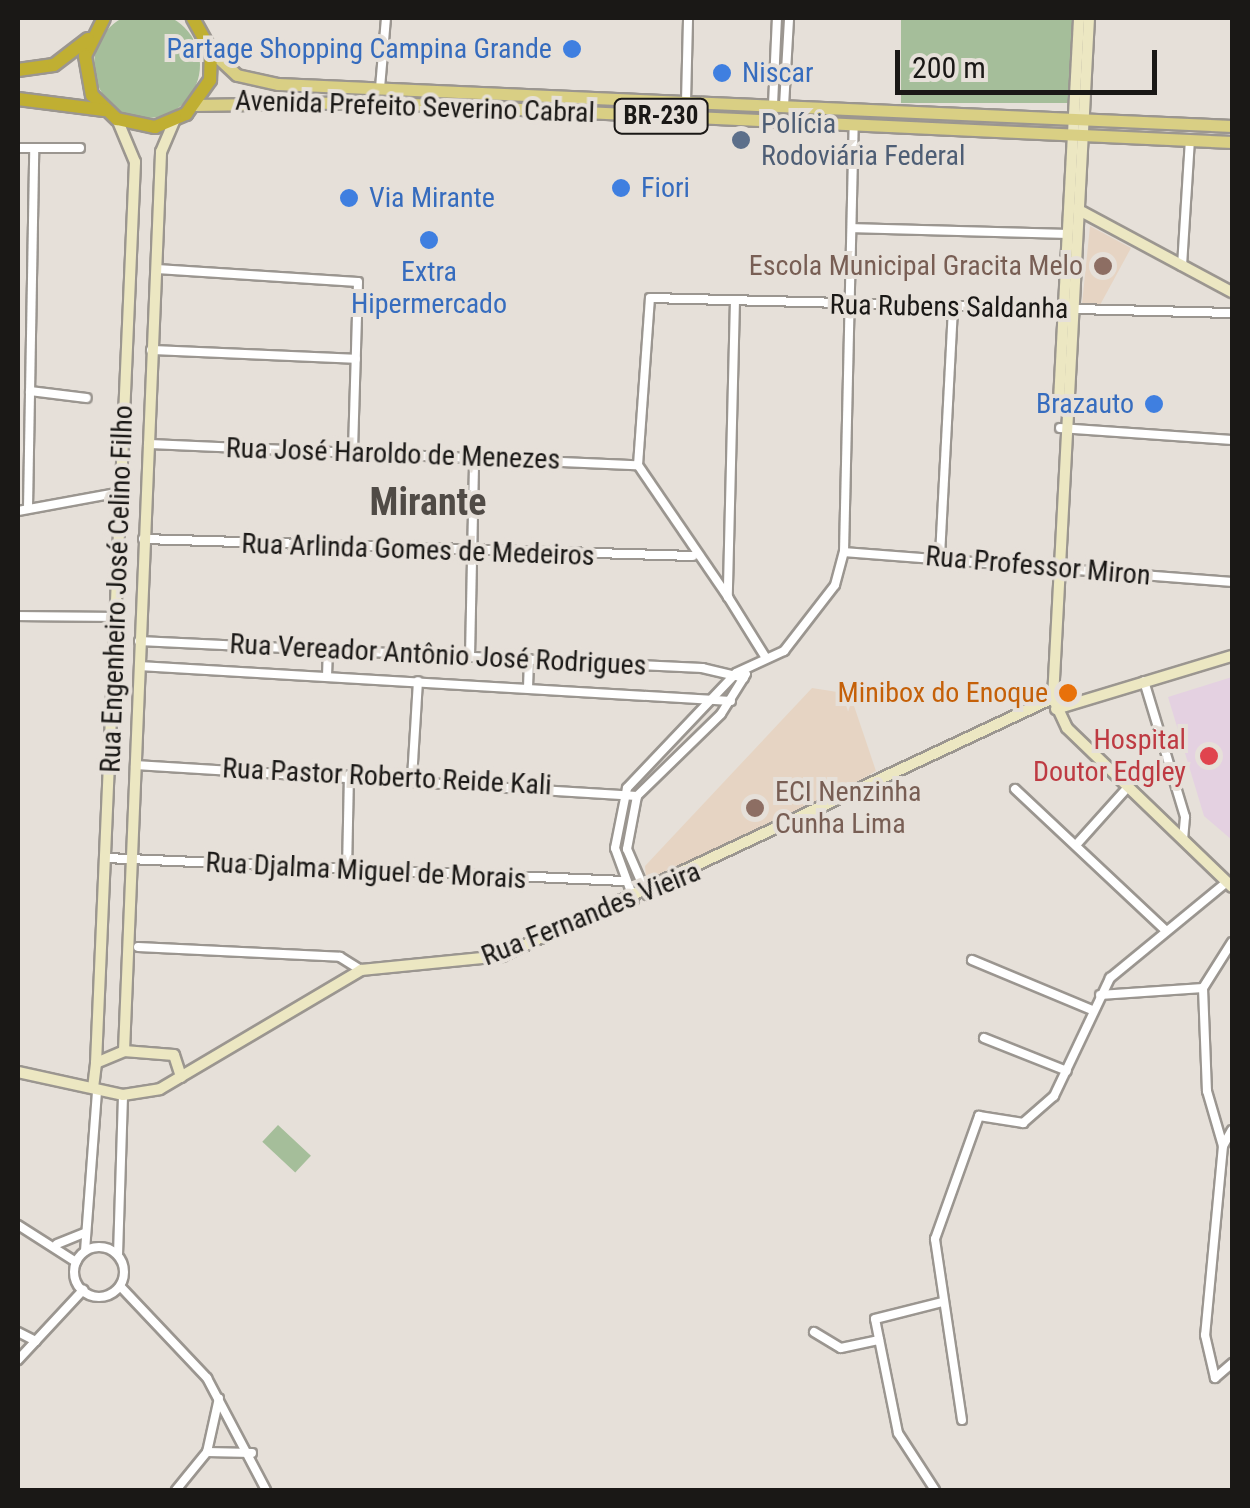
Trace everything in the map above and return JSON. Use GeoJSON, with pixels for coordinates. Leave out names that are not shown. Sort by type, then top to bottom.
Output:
{"type":"FeatureCollection","features":[{"type":"Feature","properties":{"kind":"highway"},"geometry":{"type":"LineString","coordinates":[[90,37],[85,76],[104,110],[116,119],[174,122],[196,105],[211,51],[193,18]]}},
{"type":"Feature","properties":{"kind":"highway"},"geometry":{"type":"LineString","coordinates":[[18,70],[54,66],[90,37],[102,19]]}},
{"type":"Feature","properties":{"kind":"highway"},"geometry":{"type":"LineString","coordinates":[[18,98],[104,110]]}},
{"type":"Feature","properties":{"kind":"main road","name":"Avenida Prefeito Severino Cabral"},"geometry":{"type":"LineString","coordinates":[[211,51],[251,80],[1232,126]]}},
{"type":"Feature","properties":{"kind":"main road","name":"Avenida Prefeito Severino Cabral"},"geometry":{"type":"LineString","coordinates":[[196,105],[370,102],[1232,142]]}},
{"type":"Feature","properties":{"kind":"street"},"geometry":{"type":"LineString","coordinates":[[380,88],[386,18]]}},
{"type":"Feature","properties":{"kind":"street"},"geometry":{"type":"LineString","coordinates":[[686,102],[688,18]]}},
{"type":"Feature","properties":{"kind":"street"},"geometry":{"type":"LineString","coordinates":[[777,18],[779,106]]}},
{"type":"Feature","properties":{"kind":"street"},"geometry":{"type":"LineString","coordinates":[[779,106],[788,18]]}},
{"type":"Feature","properties":{"kind":"street"},"geometry":{"type":"LineString","coordinates":[[1079,18],[1080,119]]}},
{"type":"Feature","properties":{"kind":"street"},"geometry":{"type":"LineString","coordinates":[[962,1420],[942,1302],[936,1233],[979,1116],[1023,1123],[1059,1091],[1100,994],[1165,930],[1230,884],[1128,786],[1054,704],[1065,234],[1089,18]]}},
{"type":"Feature","properties":{"kind":"street"},"geometry":{"type":"LineString","coordinates":[[776,34],[788,34]]}},
{"type":"Feature","properties":{"kind":"street","name":"Rua Engenheiro José Celino Filho"},"geometry":{"type":"LineString","coordinates":[[95,1089],[135,162],[116,119]]}},
{"type":"Feature","properties":{"kind":"street","name":"Rua Engenheiro José Celino Filho"},"geometry":{"type":"LineString","coordinates":[[124,1051],[161,152],[174,122]]}},
{"type":"Feature","properties":{"kind":"street"},"geometry":{"type":"LineString","coordinates":[[634,900],[615,848],[627,788],[743,673],[784,650],[827,596],[844,552],[854,125]]}},
{"type":"Feature","properties":{"kind":"street"},"geometry":{"type":"LineString","coordinates":[[1066,310],[1077,209],[1078,135]]}},
{"type":"Feature","properties":{"kind":"street"},"geometry":{"type":"LineString","coordinates":[[1182,266],[1190,140]]}},
{"type":"Feature","properties":{"kind":"street"},"geometry":{"type":"LineString","coordinates":[[18,148],[80,148]]}},
{"type":"Feature","properties":{"kind":"street"},"geometry":{"type":"LineString","coordinates":[[28,508],[34,148]]}},
{"type":"Feature","properties":{"kind":"street"},"geometry":{"type":"LineString","coordinates":[[1077,209],[1232,292]]}},
{"type":"Feature","properties":{"kind":"street"},"geometry":{"type":"LineString","coordinates":[[852,228],[1065,234]]}},
{"type":"Feature","properties":{"kind":"street"},"geometry":{"type":"LineString","coordinates":[[157,269],[358,282],[354,452]]}},
{"type":"Feature","properties":{"kind":"street","name":"Rua Rubens Saldanha"},"geometry":{"type":"LineString","coordinates":[[638,465],[644,306],[666,298],[1232,313]]}},
{"type":"Feature","properties":{"kind":"street"},"geometry":{"type":"LineString","coordinates":[[728,597],[735,300]]}},
{"type":"Feature","properties":{"kind":"street"},"geometry":{"type":"LineString","coordinates":[[940,556],[953,308]]}},
{"type":"Feature","properties":{"kind":"street"},"geometry":{"type":"LineString","coordinates":[[151,350],[356,359]]}},
{"type":"Feature","properties":{"kind":"street"},"geometry":{"type":"LineString","coordinates":[[125,388],[150,387]]}},
{"type":"Feature","properties":{"kind":"street"},"geometry":{"type":"LineString","coordinates":[[30,391],[87,398]]}},
{"type":"Feature","properties":{"kind":"street"},"geometry":{"type":"LineString","coordinates":[[1062,431],[1232,440]]}},
{"type":"Feature","properties":{"kind":"street","name":"Rua José Haroldo de Menezes"},"geometry":{"type":"LineString","coordinates":[[148,444],[638,465]]}},
{"type":"Feature","properties":{"kind":"street"},"geometry":{"type":"LineString","coordinates":[[470,656],[474,457]]}},
{"type":"Feature","properties":{"kind":"street"},"geometry":{"type":"LineString","coordinates":[[638,465],[694,556],[728,597],[766,658]]}},
{"type":"Feature","properties":{"kind":"street"},"geometry":{"type":"LineString","coordinates":[[18,511],[122,492]]}},
{"type":"Feature","properties":{"kind":"street","name":"Rua Arlinda Gomes de Medeiros"},"geometry":{"type":"LineString","coordinates":[[143,539],[694,556]]}},
{"type":"Feature","properties":{"kind":"street","name":"Rua Professor Miron"},"geometry":{"type":"LineString","coordinates":[[844,552],[940,556],[1232,582]]}},
{"type":"Feature","properties":{"kind":"street"},"geometry":{"type":"LineString","coordinates":[[18,616],[116,617]]}},
{"type":"Feature","properties":{"kind":"street","name":"Rua Vereador Antônio José Rodrigues"},"geometry":{"type":"LineString","coordinates":[[139,641],[743,673]]}},
{"type":"Feature","properties":{"kind":"street"},"geometry":{"type":"LineString","coordinates":[[327,676],[328,650]]}},
{"type":"Feature","properties":{"kind":"street","name":"Rua Fernandes Vieira"},"geometry":{"type":"LineString","coordinates":[[123,1095],[181,1077],[360,970],[491,959],[550,926],[647,896],[975,728],[1232,656]]}},
{"type":"Feature","properties":{"kind":"street"},"geometry":{"type":"LineString","coordinates":[[528,688],[529,659]]}},
{"type":"Feature","properties":{"kind":"street","name":"Rua Vereador Antônio José Rodrigues"},"geometry":{"type":"LineString","coordinates":[[138,666],[731,701]]}},
{"type":"Feature","properties":{"kind":"street"},"geometry":{"type":"LineString","coordinates":[[647,896],[627,849],[637,796],[731,701],[743,673]]}},
{"type":"Feature","properties":{"kind":"street"},"geometry":{"type":"LineString","coordinates":[[1144,681],[1185,818],[1183,840]]}},
{"type":"Feature","properties":{"kind":"street"},"geometry":{"type":"LineString","coordinates":[[412,780],[418,682]]}},
{"type":"Feature","properties":{"kind":"street"},"geometry":{"type":"LineString","coordinates":[[111,723],[136,724]]}},
{"type":"Feature","properties":{"kind":"street","name":"Rua Pastor Roberto Reide Kali"},"geometry":{"type":"LineString","coordinates":[[135,765],[627,788]]}},
{"type":"Feature","properties":{"kind":"street"},"geometry":{"type":"LineString","coordinates":[[347,870],[350,775]]}},
{"type":"Feature","properties":{"kind":"street"},"geometry":{"type":"LineString","coordinates":[[1076,845],[1128,786]]}},
{"type":"Feature","properties":{"kind":"street"},"geometry":{"type":"LineString","coordinates":[[627,788],[637,796]]}},
{"type":"Feature","properties":{"kind":"street"},"geometry":{"type":"LineString","coordinates":[[1015,789],[1165,930]]}},
{"type":"Feature","properties":{"kind":"street"},"geometry":{"type":"LineString","coordinates":[[621,810],[631,813]]}},
{"type":"Feature","properties":{"kind":"street","name":"Rua Djalma Miguel de Morais"},"geometry":{"type":"LineString","coordinates":[[106,858],[625,881]]}},
{"type":"Feature","properties":{"kind":"street"},"geometry":{"type":"LineString","coordinates":[[1232,942],[1203,988],[1207,1092],[1223,1146],[1204,1335],[1215,1378],[1232,1364]]}},
{"type":"Feature","properties":{"kind":"street"},"geometry":{"type":"LineString","coordinates":[[138,947],[340,957],[360,970]]}},
{"type":"Feature","properties":{"kind":"street"},"geometry":{"type":"LineString","coordinates":[[972,960],[1092,1010]]}},
{"type":"Feature","properties":{"kind":"street"},"geometry":{"type":"LineString","coordinates":[[1100,994],[1203,988]]}},
{"type":"Feature","properties":{"kind":"street"},"geometry":{"type":"LineString","coordinates":[[984,1038],[1066,1070]]}},
{"type":"Feature","properties":{"kind":"street"},"geometry":{"type":"LineString","coordinates":[[68,1082],[124,1051],[174,1055],[181,1077]]}},
{"type":"Feature","properties":{"kind":"street"},"geometry":{"type":"LineString","coordinates":[[18,1072],[123,1095],[120,1286],[218,1398],[252,1453],[266,1490]]}},
{"type":"Feature","properties":{"kind":"street"},"geometry":{"type":"LineString","coordinates":[[76,1262],[85,1251],[95,1089]]}},
{"type":"Feature","properties":{"kind":"street"},"geometry":{"type":"LineString","coordinates":[[1223,1146],[1232,1130]]}},
{"type":"Feature","properties":{"kind":"street"},"geometry":{"type":"LineString","coordinates":[[18,1224],[56,1244],[76,1262],[82,1290]]}},
{"type":"Feature","properties":{"kind":"street"},"geometry":{"type":"LineString","coordinates":[[56,1244],[84,1233]]}},
{"type":"Feature","properties":{"kind":"street"},"geometry":{"type":"LineString","coordinates":[[85,1251],[118,1255]]}},
{"type":"Feature","properties":{"kind":"street"},"geometry":{"type":"LineString","coordinates":[[82,1290],[105,1296],[120,1286]]}},
{"type":"Feature","properties":{"kind":"street"},"geometry":{"type":"LineString","coordinates":[[18,1360],[82,1290]]}},
{"type":"Feature","properties":{"kind":"street"},"geometry":{"type":"LineString","coordinates":[[935,1490],[898,1434],[876,1316],[942,1302]]}},
{"type":"Feature","properties":{"kind":"street"},"geometry":{"type":"LineString","coordinates":[[18,1332],[36,1342]]}},
{"type":"Feature","properties":{"kind":"street"},"geometry":{"type":"LineString","coordinates":[[814,1332],[841,1348],[878,1340]]}},
{"type":"Feature","properties":{"kind":"street"},"geometry":{"type":"LineString","coordinates":[[176,1490],[207,1452],[218,1398]]}},
{"type":"Feature","properties":{"kind":"street"},"geometry":{"type":"LineString","coordinates":[[207,1452],[252,1453]]}},
{"type":"Feature","properties":{"kind":"shaded area","name":"Escola Municipal Gracita Melo"},"geometry":{"type":"Polygon","coordinates":[[[1090,226],[1131,248],[1100,305],[1082,304],[1090,226]]]}},
{"type":"Feature","properties":{"kind":"shaded area","name":"Hospital Doutor Edgley"},"geometry":{"type":"Polygon","coordinates":[[[1232,677],[1232,840],[1204,816],[1168,697],[1232,677]]]}},
{"type":"Feature","properties":{"kind":"shaded area","name":"ECI Nenzinha Cunha Lima"},"geometry":{"type":"Polygon","coordinates":[[[812,688],[850,694],[876,771],[746,844],[660,882],[646,879],[645,866],[812,688]]]}},
{"type":"Feature","properties":{"kind":"green space"},"geometry":{"type":"Polygon","coordinates":[[[147,12],[167,16],[185,27],[196,45],[200,65],[196,85],[185,103],[167,114],[147,118],[127,114],[109,103],[98,85],[94,65],[98,45],[109,27],[127,16],[147,12]]]}},
{"type":"Feature","properties":{"kind":"green space"},"geometry":{"type":"Polygon","coordinates":[[[901,18],[1077,18],[1077,103],[901,103],[901,18]]]}},
{"type":"Feature","properties":{"kind":"green space"},"geometry":{"type":"Polygon","coordinates":[[[278,1125],[311,1156],[295,1173],[262,1142],[278,1125]]]}},
{"type":"Feature","properties":{"kind":"place","name":"Partage Shopping Campina Grande"},"geometry":{"type":"Point","coordinates":[572,49]}},
{"type":"Feature","properties":{"kind":"place","name":"Niscar"},"geometry":{"type":"Point","coordinates":[722,73]}},
{"type":"Feature","properties":{"kind":"place","name":"Polícia Rodoviária Federal"},"geometry":{"type":"Point","coordinates":[741,140]}},
{"type":"Feature","properties":{"kind":"place","name":"Fiori"},"geometry":{"type":"Point","coordinates":[621,188]}},
{"type":"Feature","properties":{"kind":"place","name":"Via Mirante"},"geometry":{"type":"Point","coordinates":[349,198]}},
{"type":"Feature","properties":{"kind":"place","name":"Extra Hipermercado"},"geometry":{"type":"Point","coordinates":[429,240]}},
{"type":"Feature","properties":{"kind":"place","name":"Escola Municipal Gracita Melo"},"geometry":{"type":"Point","coordinates":[1103,266]}},
{"type":"Feature","properties":{"kind":"place","name":"Brazauto"},"geometry":{"type":"Point","coordinates":[1154,404]}},
{"type":"Feature","properties":{"kind":"place","name":"Minibox do Enoque"},"geometry":{"type":"Point","coordinates":[1068,693]}},
{"type":"Feature","properties":{"kind":"place","name":"Hospital Doutor Edgley"},"geometry":{"type":"Point","coordinates":[1209,756]}},
{"type":"Feature","properties":{"kind":"place","name":"ECI Nenzinha Cunha Lima"},"geometry":{"type":"Point","coordinates":[755,808]}},
{"type":"Feature","properties":{"kind":"district","name":"Mirante"},"geometry":{"type":"Point","coordinates":[428,503]}}]}
